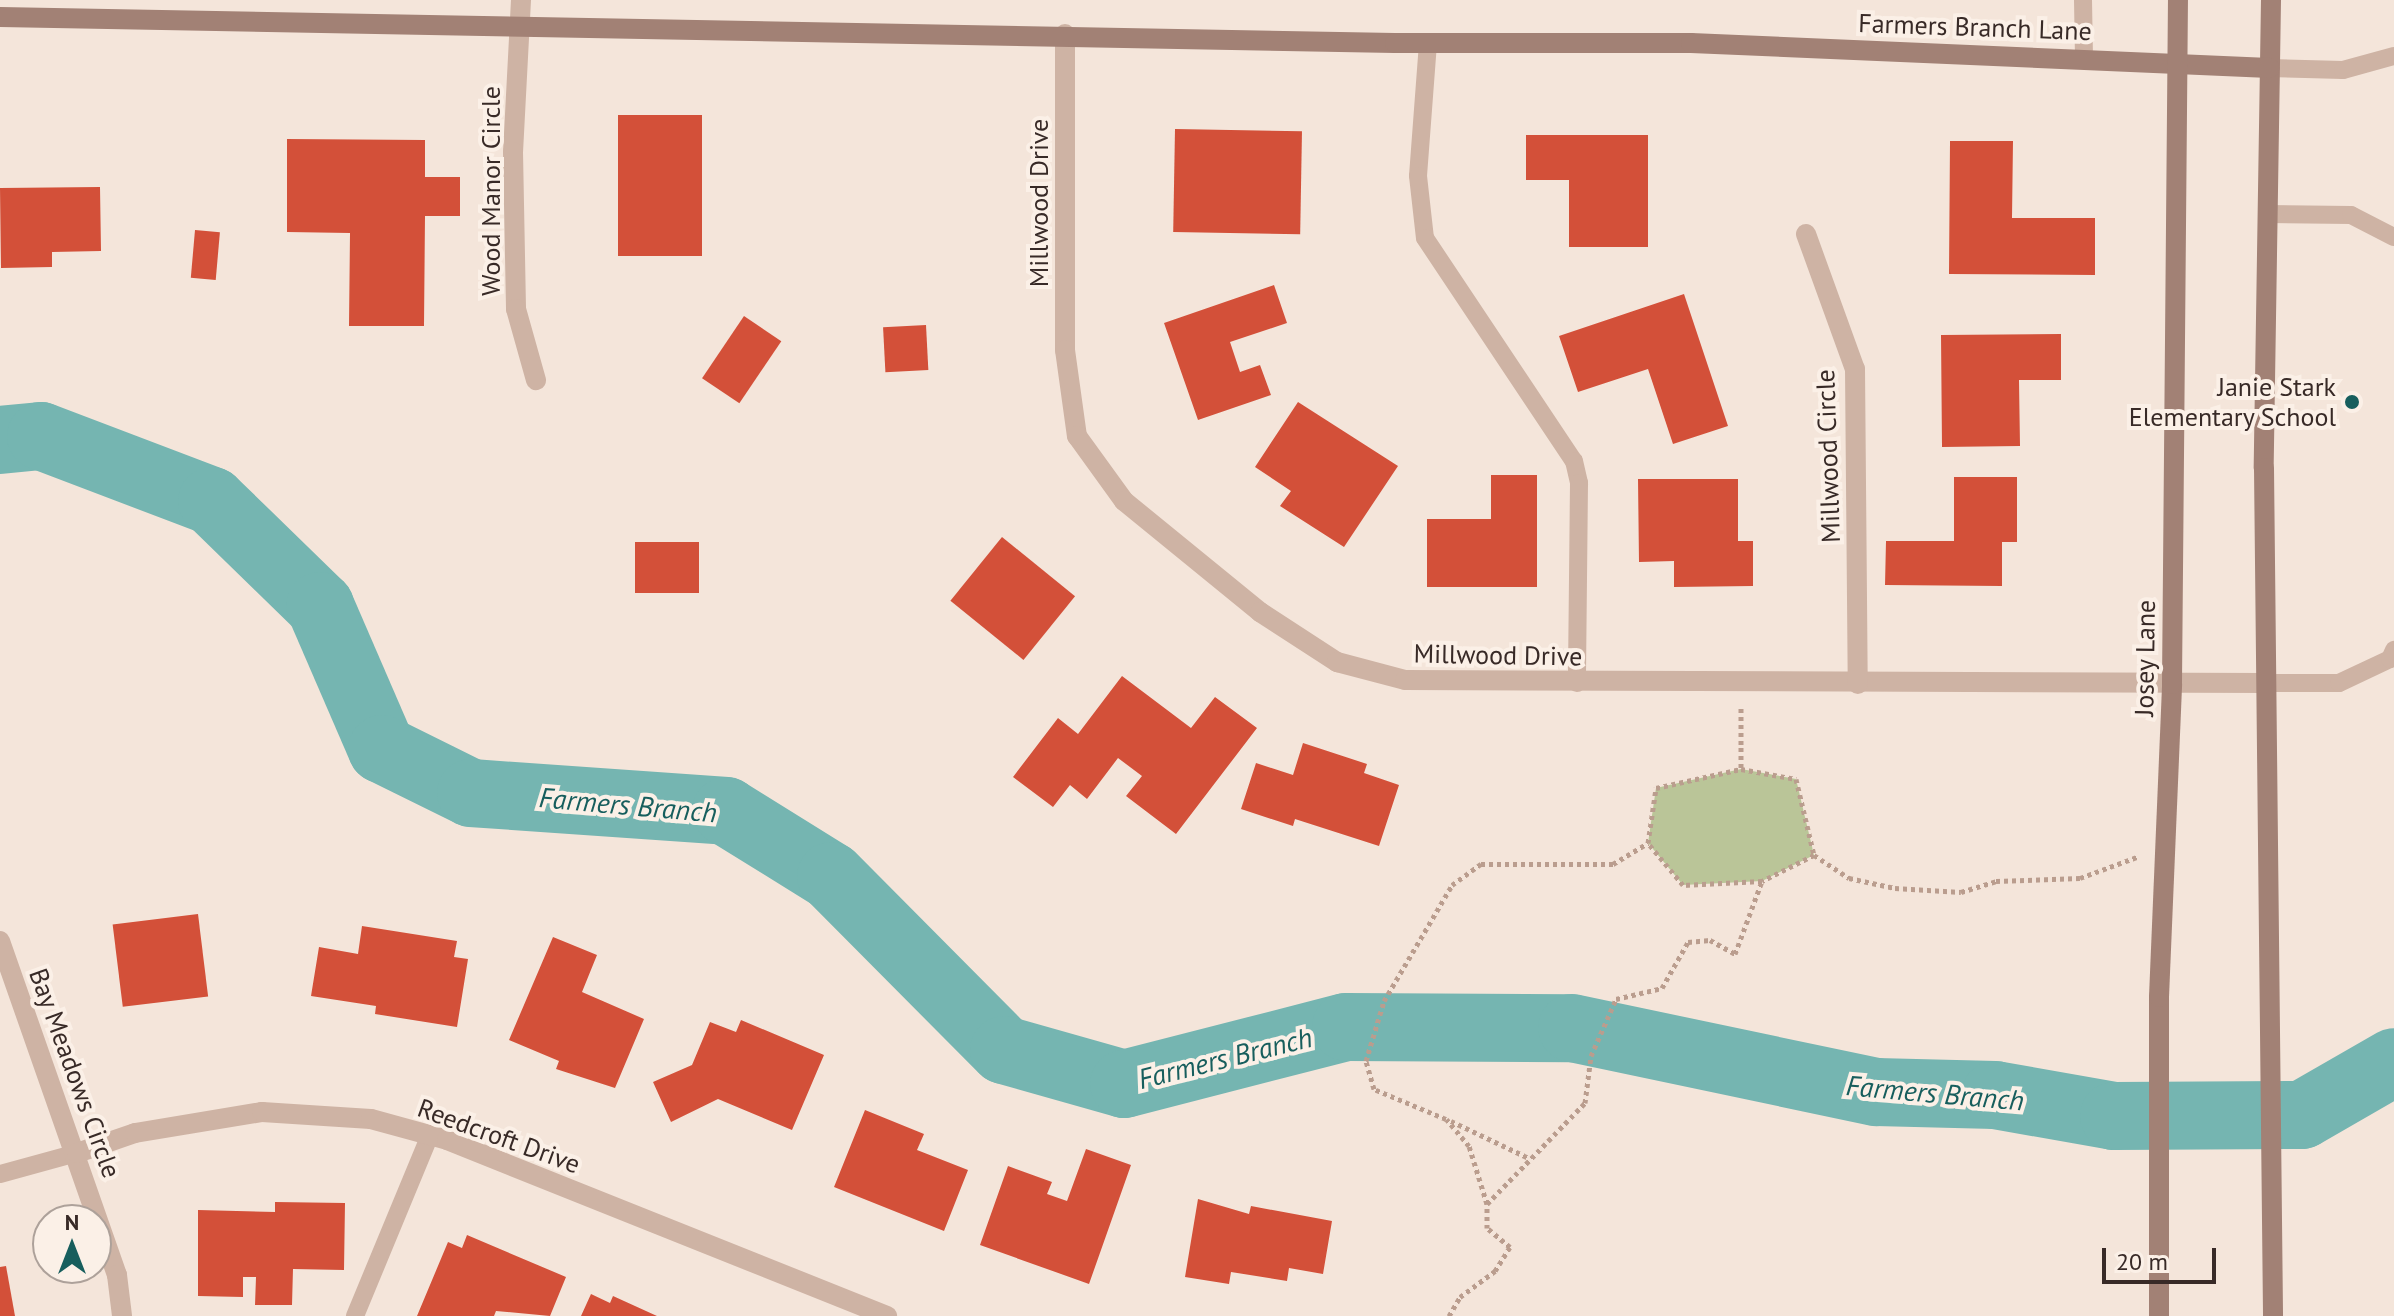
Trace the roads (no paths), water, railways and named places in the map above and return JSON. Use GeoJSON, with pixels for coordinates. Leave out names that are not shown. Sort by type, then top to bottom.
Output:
{"type":"FeatureCollection","features":[{"type":"Feature","properties":{"kind":"main road","name":"Josey Lane"},"geometry":{"type":"LineString","coordinates":[[2159,1316],[2159,997],[2172,684],[2178,0]]}},
{"type":"Feature","properties":{"kind":"main road"},"geometry":{"type":"LineString","coordinates":[[2271,0],[2267,214],[2266,683],[2273,1316]]}},
{"type":"Feature","properties":{"kind":"main road","name":"Farmers Branch Lane"},"geometry":{"type":"LineString","coordinates":[[0,17],[1428,43],[1691,43],[2177,60],[2269,68]]}},
{"type":"Feature","properties":{"kind":"street","name":"Wood Manor Circle"},"geometry":{"type":"LineString","coordinates":[[521,0],[513,152],[516,309],[536,380]]}},
{"type":"Feature","properties":{"kind":"street","name":"Millwood Drive"},"geometry":{"type":"LineString","coordinates":[[1065,34],[1065,350],[1077,436],[1124,501],[1260,612],[1337,662],[1405,680],[1858,684],[2266,683]]}},
{"type":"Feature","properties":{"kind":"street","name":"Millwood Circle"},"geometry":{"type":"LineString","coordinates":[[1806,234],[1855,369],[1858,684]]}},
{"type":"Feature","properties":{"kind":"street","name":"Bay Meadows Circle"},"geometry":{"type":"LineString","coordinates":[[0,941],[77,1153],[117,1275],[122,1316]]}},
{"type":"Feature","properties":{"kind":"street","name":"Reedcroft Drive"},"geometry":{"type":"LineString","coordinates":[[77,1153],[135,1133],[262,1112],[371,1119],[430,1135],[887,1316]]}},
{"type":"Feature","properties":{"kind":"lane"},"geometry":{"type":"LineString","coordinates":[[2083,0],[2084,57]]}},
{"type":"Feature","properties":{"kind":"lane"},"geometry":{"type":"LineString","coordinates":[[1428,43],[1418,176],[1425,238],[1576,472],[1577,683]]}},
{"type":"Feature","properties":{"kind":"lane"},"geometry":{"type":"LineString","coordinates":[[2269,68],[2343,70],[2394,56]]}},
{"type":"Feature","properties":{"kind":"lane"},"geometry":{"type":"LineString","coordinates":[[2267,214],[2351,215],[2394,237]]}},
{"type":"Feature","properties":{"kind":"lane"},"geometry":{"type":"LineString","coordinates":[[2266,683],[2339,683],[2390,659],[2394,650]]}},
{"type":"Feature","properties":{"kind":"lane"},"geometry":{"type":"LineString","coordinates":[[355,1316],[430,1135]]}},
{"type":"Feature","properties":{"kind":"lane"},"geometry":{"type":"LineString","coordinates":[[0,1174],[77,1153]]}},
{"type":"Feature","properties":{"kind":"waterway","name":"Farmers Branch"},"geometry":{"type":"LineString","coordinates":[[0,440],[41,436],[212,501],[320,606],[382,749],[471,793],[726,811],[831,876],[1004,1050],[1124,1084],[1346,1027],[1572,1028],[1876,1092],[1995,1095],[2114,1116],[2302,1115],[2394,1062]]}},
{"type":"Feature","properties":{"kind":"place","name":"Janie Stark Elementary School"},"geometry":{"type":"Point","coordinates":[2352,402]}}]}
